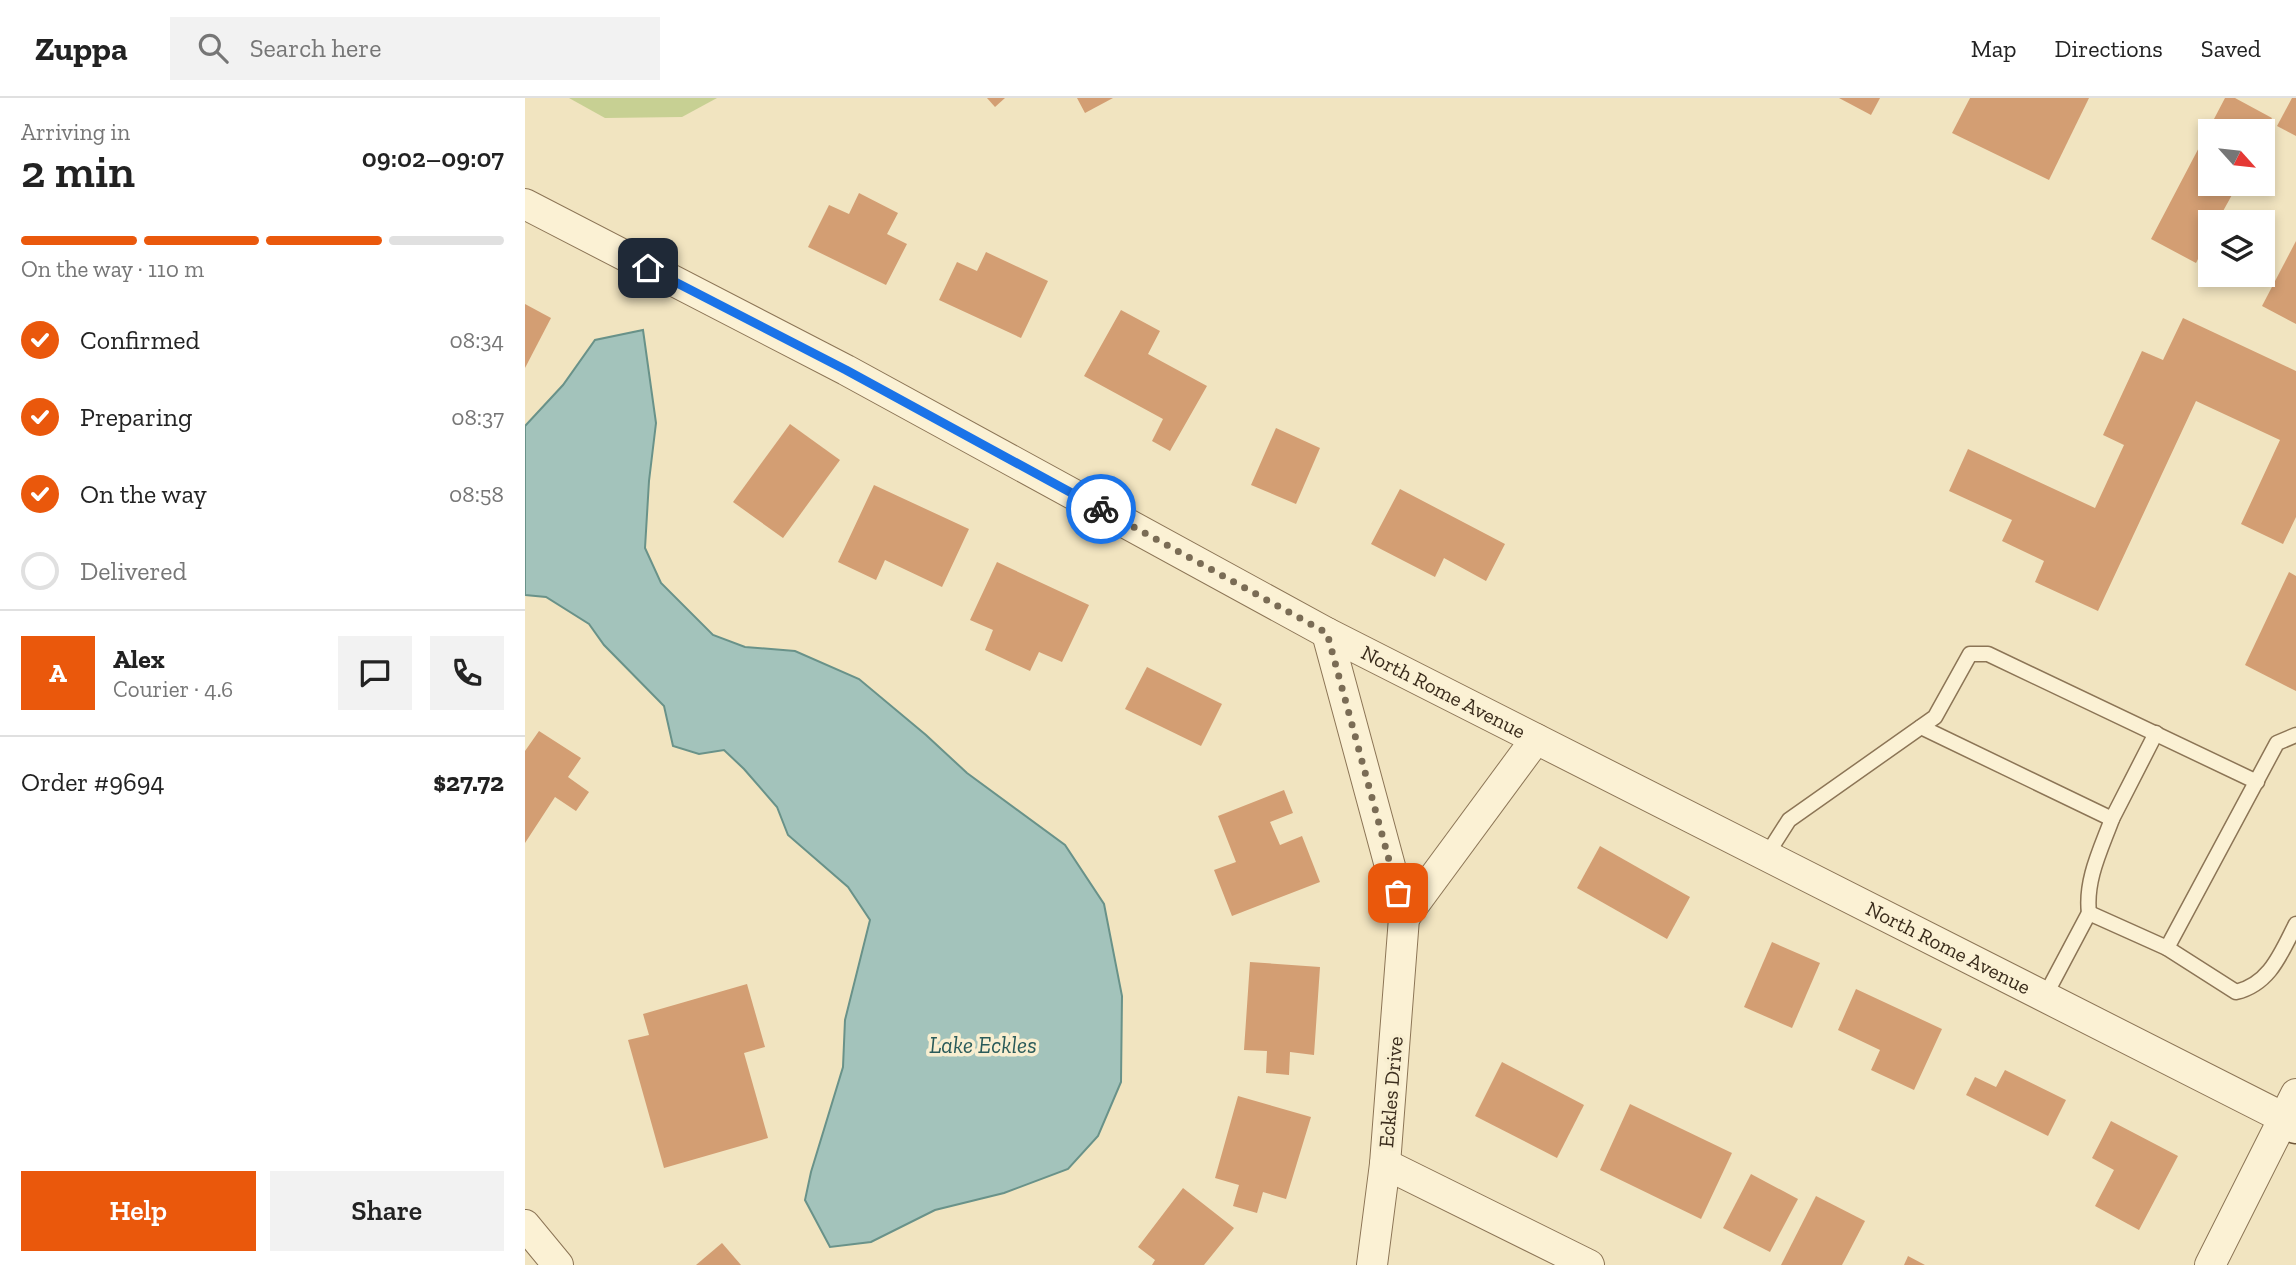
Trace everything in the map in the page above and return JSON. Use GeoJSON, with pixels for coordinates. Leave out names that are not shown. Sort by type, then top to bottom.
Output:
{"type":"FeatureCollection","features":[{"type":"Feature","properties":{"kind":"street","name":"North Rome Avenue"},"geometry":{"type":"LineString","coordinates":[[525,204],[846,370],[1327,633],[2045,996],[2292,1112]]}},
{"type":"Feature","properties":{"kind":"street","name":"Eckles Drive"},"geometry":{"type":"LineString","coordinates":[[1327,633],[1405,918],[1385,1164],[1372,1265]]}},
{"type":"Feature","properties":{"kind":"street"},"geometry":{"type":"LineString","coordinates":[[1405,918],[1536,739]]}},
{"type":"Feature","properties":{"kind":"street"},"geometry":{"type":"LineString","coordinates":[[2210,1265],[2292,1112]]}},
{"type":"Feature","properties":{"kind":"street"},"geometry":{"type":"LineString","coordinates":[[1385,1164],[1589,1265]]}},
{"type":"Feature","properties":{"kind":"street"},"geometry":{"type":"LineString","coordinates":[[525,1226],[558,1265]]}},
{"type":"Feature","properties":{"kind":"lane"},"geometry":{"type":"LineString","coordinates":[[1766,856],[1789,820],[1935,717],[1970,654],[1988,654],[2257,782]]}},
{"type":"Feature","properties":{"kind":"lane"},"geometry":{"type":"LineString","coordinates":[[1921,727],[2112,819]]}},
{"type":"Feature","properties":{"kind":"lane"},"geometry":{"type":"LineString","coordinates":[[2045,996],[2089,913],[2089,883],[2112,819],[2156,733]]}},
{"type":"Feature","properties":{"kind":"lane"},"geometry":{"type":"LineString","coordinates":[[2167,948],[2277,743],[2296,735]]}},
{"type":"Feature","properties":{"kind":"lane"},"geometry":{"type":"LineString","coordinates":[[2089,913],[2167,948],[2236,992],[2250,988],[2270,972],[2296,924]]}},
{"type":"Feature","properties":{"kind":"green space"},"geometry":{"type":"Polygon","coordinates":[[[569,98],[717,98],[682,117],[605,118],[569,98]]]}},
{"type":"Feature","properties":{"kind":"water","name":"Lake Eckles"},"geometry":{"type":"Polygon","coordinates":[[[643,330],[656,423],[645,548],[661,583],[713,635],[745,647],[795,651],[859,679],[967,773],[1065,845],[1104,904],[1122,996],[1121,1082],[1098,1136],[1068,1169],[1004,1193],[935,1210],[871,1242],[830,1247],[805,1200],[843,1067],[845,1020],[870,920],[848,887],[788,835],[777,807],[724,750],[699,754],[673,746],[664,706],[604,645],[589,624],[546,597],[525,595],[525,426],[563,385],[595,340],[643,330]]]}},
{"type":"Feature","properties":{"kind":"building"},"geometry":{"type":"Polygon","coordinates":[[[987,98],[1005,98],[995,107],[987,98]]]}},
{"type":"Feature","properties":{"kind":"building"},"geometry":{"type":"Polygon","coordinates":[[[1077,98],[1113,98],[1085,113],[1077,98]]]}},
{"type":"Feature","properties":{"kind":"building"},"geometry":{"type":"Polygon","coordinates":[[[1839,98],[1880,98],[1871,115],[1839,98]]]}},
{"type":"Feature","properties":{"kind":"building"},"geometry":{"type":"Polygon","coordinates":[[[1970,98],[2089,98],[2049,180],[1952,133],[1970,98]]]}},
{"type":"Feature","properties":{"kind":"building"},"geometry":{"type":"Polygon","coordinates":[[[2225,98],[2235,98],[2272,118],[2272,119],[2214,119],[2225,98]]]}},
{"type":"Feature","properties":{"kind":"building"},"geometry":{"type":"Polygon","coordinates":[[[2292,98],[2296,98],[2296,136],[2277,126],[2292,98]]]}},
{"type":"Feature","properties":{"kind":"building"},"geometry":{"type":"Polygon","coordinates":[[[2198,149],[2198,196],[2231,196],[2224,210],[2198,210],[2196,263],[2151,239],[2198,149]]]}},
{"type":"Feature","properties":{"kind":"building"},"geometry":{"type":"Polygon","coordinates":[[[859,193],[898,213],[887,234],[907,244],[886,285],[808,247],[829,205],[849,214],[859,193]]]}},
{"type":"Feature","properties":{"kind":"building"},"geometry":{"type":"Polygon","coordinates":[[[2296,241],[2296,324],[2262,306],[2272,287],[2275,287],[2275,281],[2296,241]]]}},
{"type":"Feature","properties":{"kind":"building"},"geometry":{"type":"Polygon","coordinates":[[[986,252],[1048,281],[1021,338],[939,300],[957,262],[977,271],[986,252]]]}},
{"type":"Feature","properties":{"kind":"building"},"geometry":{"type":"Polygon","coordinates":[[[525,304],[551,318],[525,368],[525,304]]]}},
{"type":"Feature","properties":{"kind":"building"},"geometry":{"type":"Polygon","coordinates":[[[1121,310],[1160,331],[1148,354],[1207,386],[1170,451],[1152,441],[1163,419],[1084,376],[1121,310]]]}},
{"type":"Feature","properties":{"kind":"building"},"geometry":{"type":"Polygon","coordinates":[[[2183,318],[2296,371],[2296,517],[2283,544],[2241,524],[2280,440],[2196,401],[2098,611],[2035,582],[2044,561],[2002,541],[2012,520],[1949,491],[1968,449],[2095,508],[2124,445],[2103,435],[2142,351],[2163,360],[2183,318]]]}},
{"type":"Feature","properties":{"kind":"building"},"geometry":{"type":"Polygon","coordinates":[[[790,424],[840,460],[783,538],[733,502],[790,424]]]}},
{"type":"Feature","properties":{"kind":"building"},"geometry":{"type":"Polygon","coordinates":[[[1276,428],[1320,448],[1296,504],[1251,485],[1276,428]]]}},
{"type":"Feature","properties":{"kind":"building"},"geometry":{"type":"Polygon","coordinates":[[[874,485],[969,529],[942,587],[885,560],[876,580],[838,562],[874,485]]]}},
{"type":"Feature","properties":{"kind":"building"},"geometry":{"type":"Polygon","coordinates":[[[1400,489],[1505,544],[1486,581],[1444,558],[1435,577],[1371,544],[1400,489]]]}},
{"type":"Feature","properties":{"kind":"building"},"geometry":{"type":"Polygon","coordinates":[[[997,562],[1089,605],[1062,662],[1039,652],[1030,671],[985,650],[993,630],[970,620],[997,562]]]}},
{"type":"Feature","properties":{"kind":"building"},"geometry":{"type":"Polygon","coordinates":[[[2289,572],[2296,576],[2296,691],[2245,665],[2289,572]]]}},
{"type":"Feature","properties":{"kind":"building"},"geometry":{"type":"Polygon","coordinates":[[[1147,667],[1222,704],[1201,746],[1125,709],[1147,667]]]}},
{"type":"Feature","properties":{"kind":"building"},"geometry":{"type":"Polygon","coordinates":[[[539,731],[581,758],[568,777],[589,792],[576,811],[555,797],[525,843],[525,751],[539,731]]]}},
{"type":"Feature","properties":{"kind":"building"},"geometry":{"type":"Polygon","coordinates":[[[1284,790],[1293,813],[1270,822],[1280,845],[1302,836],[1320,882],[1232,916],[1214,870],[1236,862],[1218,816],[1284,790]]]}},
{"type":"Feature","properties":{"kind":"building"},"geometry":{"type":"Polygon","coordinates":[[[1600,846],[1690,897],[1667,939],[1577,888],[1600,846]]]}},
{"type":"Feature","properties":{"kind":"building"},"geometry":{"type":"Polygon","coordinates":[[[1772,942],[1820,963],[1792,1028],[1744,1007],[1772,942]]]}},
{"type":"Feature","properties":{"kind":"building"},"geometry":{"type":"Polygon","coordinates":[[[1250,962],[1320,967],[1314,1055],[1290,1052],[1289,1075],[1266,1073],[1267,1051],[1244,1050],[1250,962]]]}},
{"type":"Feature","properties":{"kind":"building"},"geometry":{"type":"Polygon","coordinates":[[[747,984],[765,1047],[744,1053],[768,1138],[664,1168],[628,1040],[649,1035],[643,1014],[747,984]]]}},
{"type":"Feature","properties":{"kind":"building"},"geometry":{"type":"Polygon","coordinates":[[[1856,989],[1942,1029],[1914,1090],[1871,1070],[1880,1050],[1838,1030],[1856,989]]]}},
{"type":"Feature","properties":{"kind":"building"},"geometry":{"type":"Polygon","coordinates":[[[1502,1062],[1584,1105],[1557,1158],[1475,1116],[1502,1062]]]}},
{"type":"Feature","properties":{"kind":"building"},"geometry":{"type":"Polygon","coordinates":[[[2005,1070],[2066,1100],[2048,1136],[1966,1095],[1975,1077],[1996,1087],[2005,1070]]]}},
{"type":"Feature","properties":{"kind":"building"},"geometry":{"type":"Polygon","coordinates":[[[1238,1096],[1311,1117],[1286,1199],[1263,1192],[1257,1213],[1233,1206],[1239,1185],[1215,1178],[1238,1096]]]}},
{"type":"Feature","properties":{"kind":"building"},"geometry":{"type":"Polygon","coordinates":[[[1630,1104],[1732,1153],[1701,1219],[1600,1170],[1630,1104]]]}},
{"type":"Feature","properties":{"kind":"building"},"geometry":{"type":"Polygon","coordinates":[[[2111,1121],[2178,1156],[2139,1230],[2095,1206],[2114,1170],[2092,1158],[2111,1121]]]}},
{"type":"Feature","properties":{"kind":"building"},"geometry":{"type":"Polygon","coordinates":[[[1751,1174],[1798,1199],[1770,1252],[1723,1228],[1751,1174]]]}},
{"type":"Feature","properties":{"kind":"building"},"geometry":{"type":"Polygon","coordinates":[[[1183,1188],[1234,1228],[1204,1265],[1152,1265],[1155,1260],[1138,1247],[1183,1188]]]}},
{"type":"Feature","properties":{"kind":"building"},"geometry":{"type":"Polygon","coordinates":[[[1816,1196],[1865,1221],[1842,1265],[1781,1265],[1816,1196]]]}},
{"type":"Feature","properties":{"kind":"building"},"geometry":{"type":"Polygon","coordinates":[[[722,1243],[741,1265],[696,1265],[722,1243]]]}},
{"type":"Feature","properties":{"kind":"building"},"geometry":{"type":"Polygon","coordinates":[[[1908,1256],[1925,1265],[1904,1265],[1908,1256]]]}},
{"type":"Feature","properties":{"kind":"way so far"},"geometry":{"type":"LineString","coordinates":[[1101,509],[1327,633],[1398,893]]}},
{"type":"Feature","properties":{"kind":"route"},"geometry":{"type":"LineString","coordinates":[[648,268],[846,370],[1101,509]]}}]}
